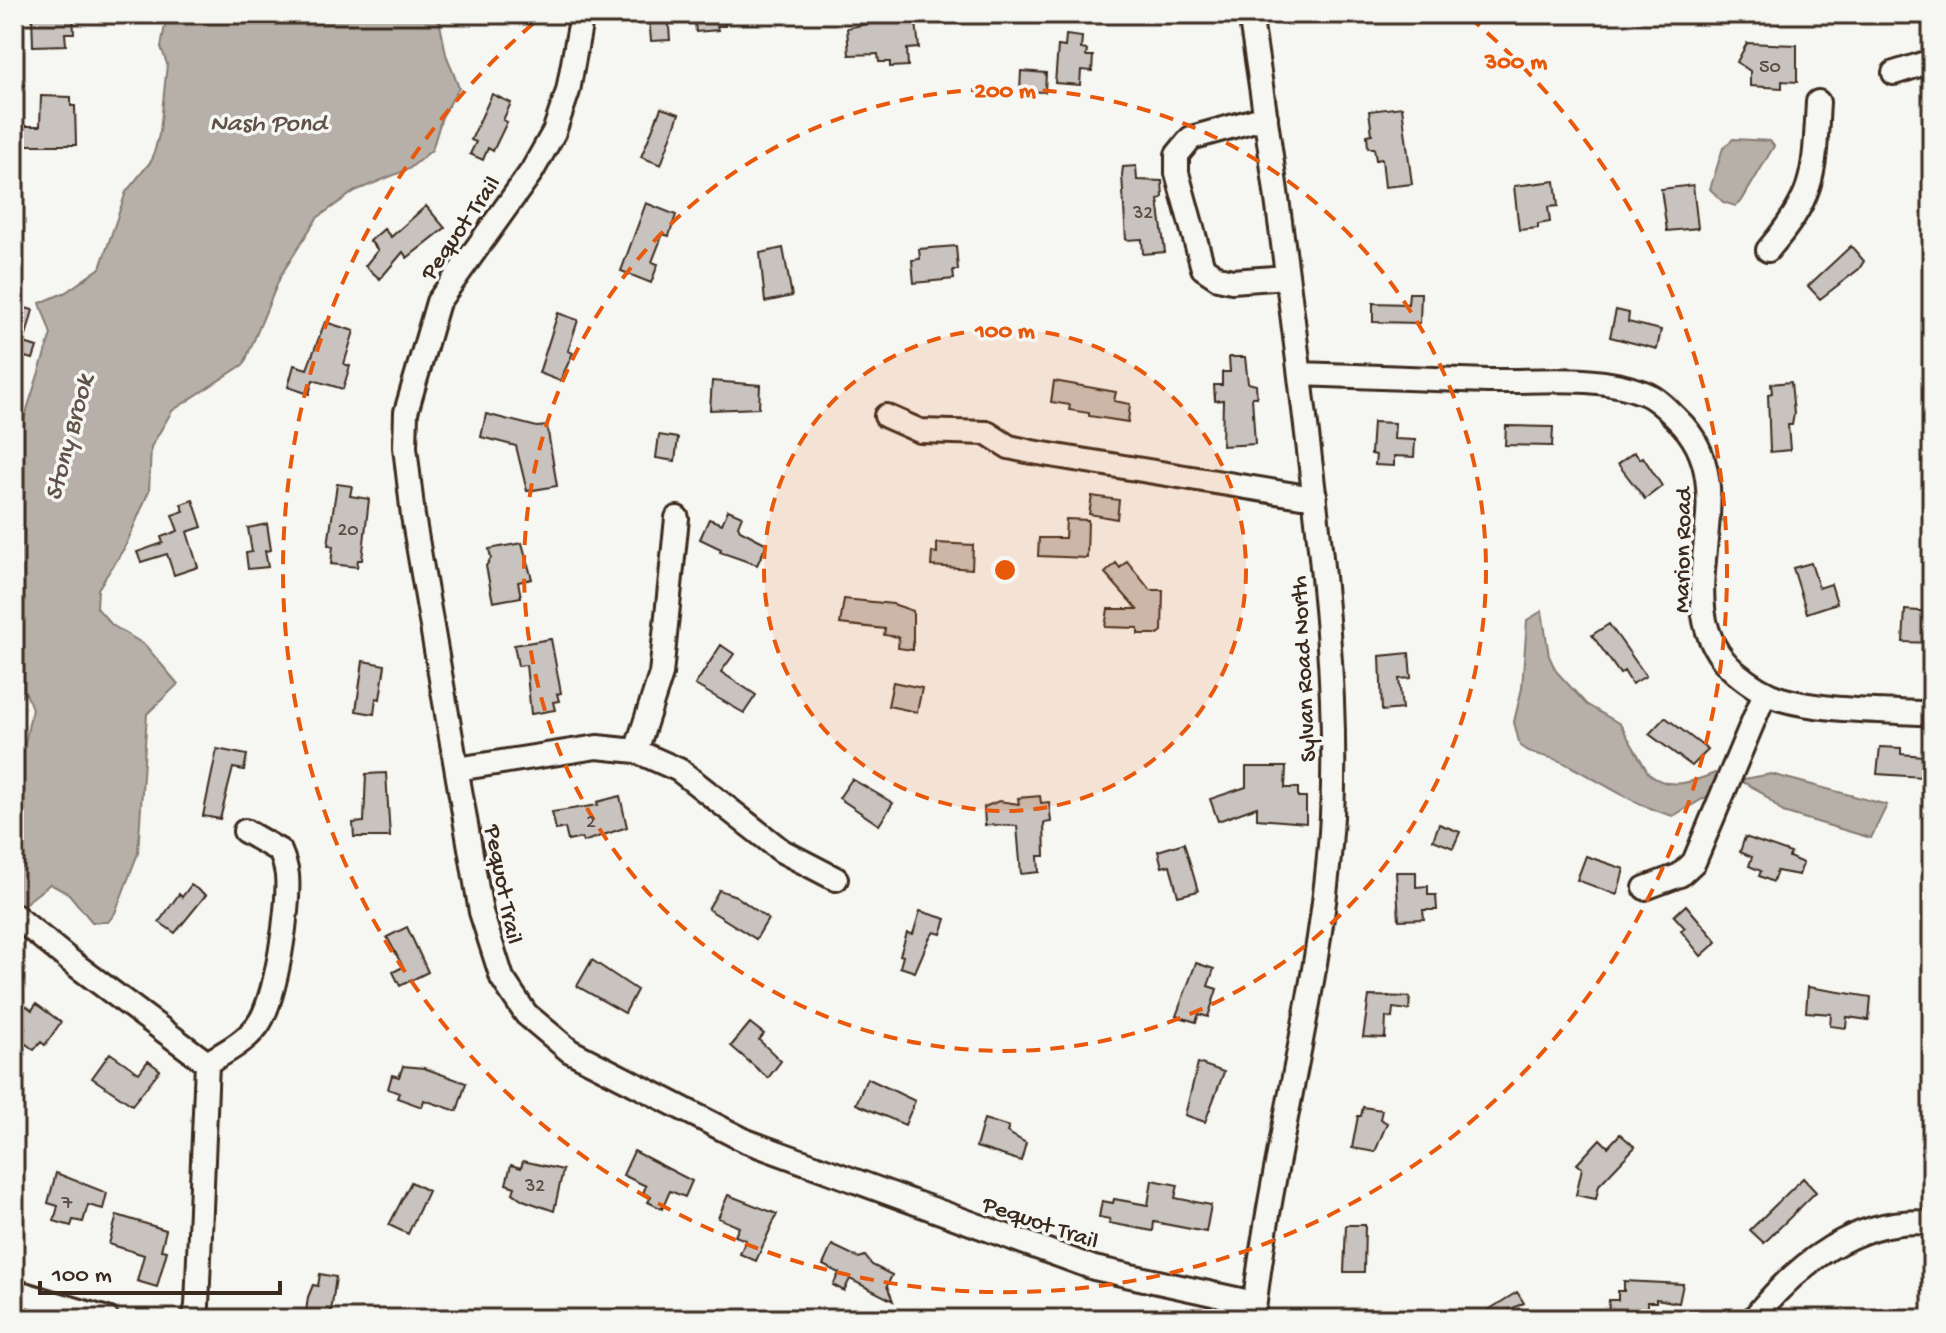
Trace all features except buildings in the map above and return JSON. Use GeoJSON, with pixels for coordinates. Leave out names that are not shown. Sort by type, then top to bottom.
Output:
{"type":"FeatureCollection","features":[{"type":"Feature","properties":{"kind":"street","name":"Pequot Trail"},"geometry":{"type":"LineString","coordinates":[[582,14],[568,91],[554,132],[532,171],[438,302],[406,412],[405,447],[413,516],[481,912],[495,962],[526,1014],[570,1051],[746,1141],[1094,1268],[1254,1311]]}},
{"type":"Feature","properties":{"kind":"street","name":"Sylvan Road North"},"geometry":{"type":"LineString","coordinates":[[1250,14],[1315,495],[1330,660],[1332,819],[1316,948],[1270,1195],[1254,1311]]}},
{"type":"Feature","properties":{"kind":"street"},"geometry":{"type":"LineString","coordinates":[[1894,73],[1932,61]]}},
{"type":"Feature","properties":{"kind":"street"},"geometry":{"type":"LineString","coordinates":[[1768,250],[1801,209],[1809,190],[1815,159],[1818,102]]}},
{"type":"Feature","properties":{"kind":"street"},"geometry":{"type":"LineString","coordinates":[[1266,117],[1191,138],[1177,155],[1177,173],[1203,268],[1218,278],[1232,281],[1287,277]]}},
{"type":"Feature","properties":{"kind":"street","name":"Marion Road"},"geometry":{"type":"LineString","coordinates":[[1300,374],[1551,381],[1621,386],[1647,394],[1683,424],[1707,470],[1711,512],[1701,587],[1703,621],[1724,662],[1765,693],[1796,702],[1932,714]]}},
{"type":"Feature","properties":{"kind":"street"},"geometry":{"type":"LineString","coordinates":[[886,416],[920,431],[987,433],[1009,447],[1032,452],[1301,496],[1315,495]]}},
{"type":"Feature","properties":{"kind":"street"},"geometry":{"type":"LineString","coordinates":[[636,751],[661,674],[677,518]]}},
{"type":"Feature","properties":{"kind":"street"},"geometry":{"type":"LineString","coordinates":[[1645,888],[1680,875],[1694,862],[1765,693]]}},
{"type":"Feature","properties":{"kind":"street"},"geometry":{"type":"LineString","coordinates":[[457,769],[597,747],[636,751],[679,770],[782,851],[836,879]]}},
{"type":"Feature","properties":{"kind":"street"},"geometry":{"type":"LineString","coordinates":[[207,1063],[237,1045],[258,1026],[268,1005],[279,959],[287,874],[280,851],[245,831]]}},
{"type":"Feature","properties":{"kind":"street"},"geometry":{"type":"LineString","coordinates":[[14,915],[207,1063]]}},
{"type":"Feature","properties":{"kind":"street"},"geometry":{"type":"LineString","coordinates":[[194,1319],[207,1063]]}},
{"type":"Feature","properties":{"kind":"street"},"geometry":{"type":"LineString","coordinates":[[1753,1319],[1779,1292],[1844,1238],[1899,1222],[1932,1223]]}},
{"type":"Feature","properties":{"kind":"street"},"geometry":{"type":"LineString","coordinates":[[14,1291],[107,1319]]}},
{"type":"Feature","properties":{"kind":"water","name":"Nash Pond"},"geometry":{"type":"Polygon","coordinates":[[[167,14],[438,14],[446,54],[459,88],[442,117],[432,150],[409,169],[355,191],[317,218],[281,275],[244,364],[172,411],[151,447],[149,491],[125,547],[98,589],[97,608],[112,625],[145,645],[178,684],[147,714],[138,853],[115,913],[108,922],[92,922],[69,894],[50,884],[23,905],[14,903],[14,797],[32,709],[26,693],[14,702],[14,451],[51,334],[40,303],[66,292],[100,268],[126,192],[152,160],[160,131],[167,64],[161,47],[167,14]]]}},
{"type":"Feature","properties":{"kind":"water"},"geometry":{"type":"Polygon","coordinates":[[[1733,139],[1770,141],[1774,146],[1741,202],[1735,206],[1723,202],[1710,189],[1723,148],[1733,139]]]}},
{"type":"Feature","properties":{"kind":"water"},"geometry":{"type":"Polygon","coordinates":[[[1542,611],[1549,656],[1556,671],[1586,704],[1620,724],[1649,774],[1673,784],[1715,773],[1718,779],[1713,793],[1673,816],[1631,799],[1560,761],[1520,746],[1514,722],[1522,688],[1527,620],[1542,611]]]}},
{"type":"Feature","properties":{"kind":"water"},"geometry":{"type":"Polygon","coordinates":[[[1771,774],[1887,805],[1871,838],[1783,812],[1760,791],[1739,780],[1771,774]]]}},
{"type":"Feature","properties":{"kind":"water label","name":"Stony Brook"},"geometry":{"type":"Point","coordinates":[67,437]}}]}
